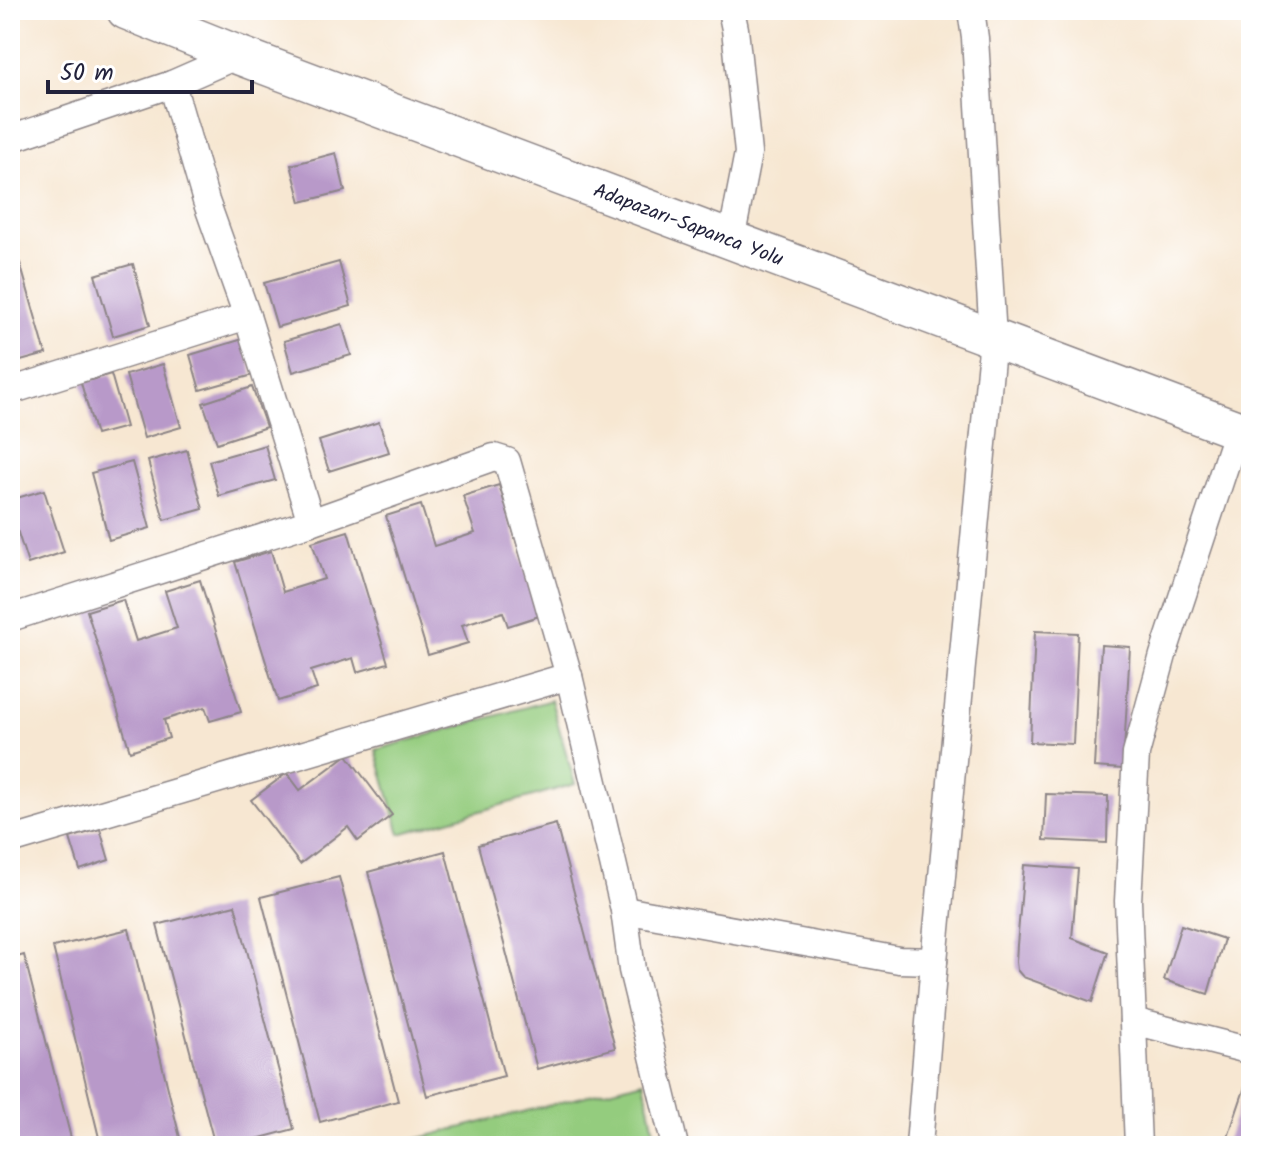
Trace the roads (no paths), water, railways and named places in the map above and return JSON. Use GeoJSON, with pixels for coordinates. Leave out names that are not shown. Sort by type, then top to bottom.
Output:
{"type":"FeatureCollection","features":[{"type":"Feature","properties":{"kind":"main road","name":"Adapazarı-Sapanca Yolu"},"geometry":{"type":"LineString","coordinates":[[126,10],[238,55],[1244,433]]}},
{"type":"Feature","properties":{"kind":"street"},"geometry":{"type":"LineString","coordinates":[[731,10],[748,153],[731,240]]}},
{"type":"Feature","properties":{"kind":"street"},"geometry":{"type":"LineString","coordinates":[[919,1146],[993,338],[971,10]]}},
{"type":"Feature","properties":{"kind":"street"},"geometry":{"type":"LineString","coordinates":[[10,139],[172,84],[238,55]]}},
{"type":"Feature","properties":{"kind":"street"},"geometry":{"type":"LineString","coordinates":[[172,84],[206,201],[247,316],[311,522]]}},
{"type":"Feature","properties":{"kind":"street"},"geometry":{"type":"LineString","coordinates":[[10,391],[247,316]]}},
{"type":"Feature","properties":{"kind":"street"},"geometry":{"type":"LineString","coordinates":[[1138,1146],[1128,901],[1136,754],[1163,655],[1244,433]]}},
{"type":"Feature","properties":{"kind":"street"},"geometry":{"type":"LineString","coordinates":[[10,618],[311,522],[494,457],[507,461],[569,676],[624,910],[632,970],[675,1146]]}},
{"type":"Feature","properties":{"kind":"street"},"geometry":{"type":"LineString","coordinates":[[10,841],[569,676]]}},
{"type":"Feature","properties":{"kind":"street"},"geometry":{"type":"LineString","coordinates":[[624,910],[899,960],[934,961]]}},
{"type":"Feature","properties":{"kind":"street"},"geometry":{"type":"LineString","coordinates":[[1133,1021],[1251,1051]]}}]}
